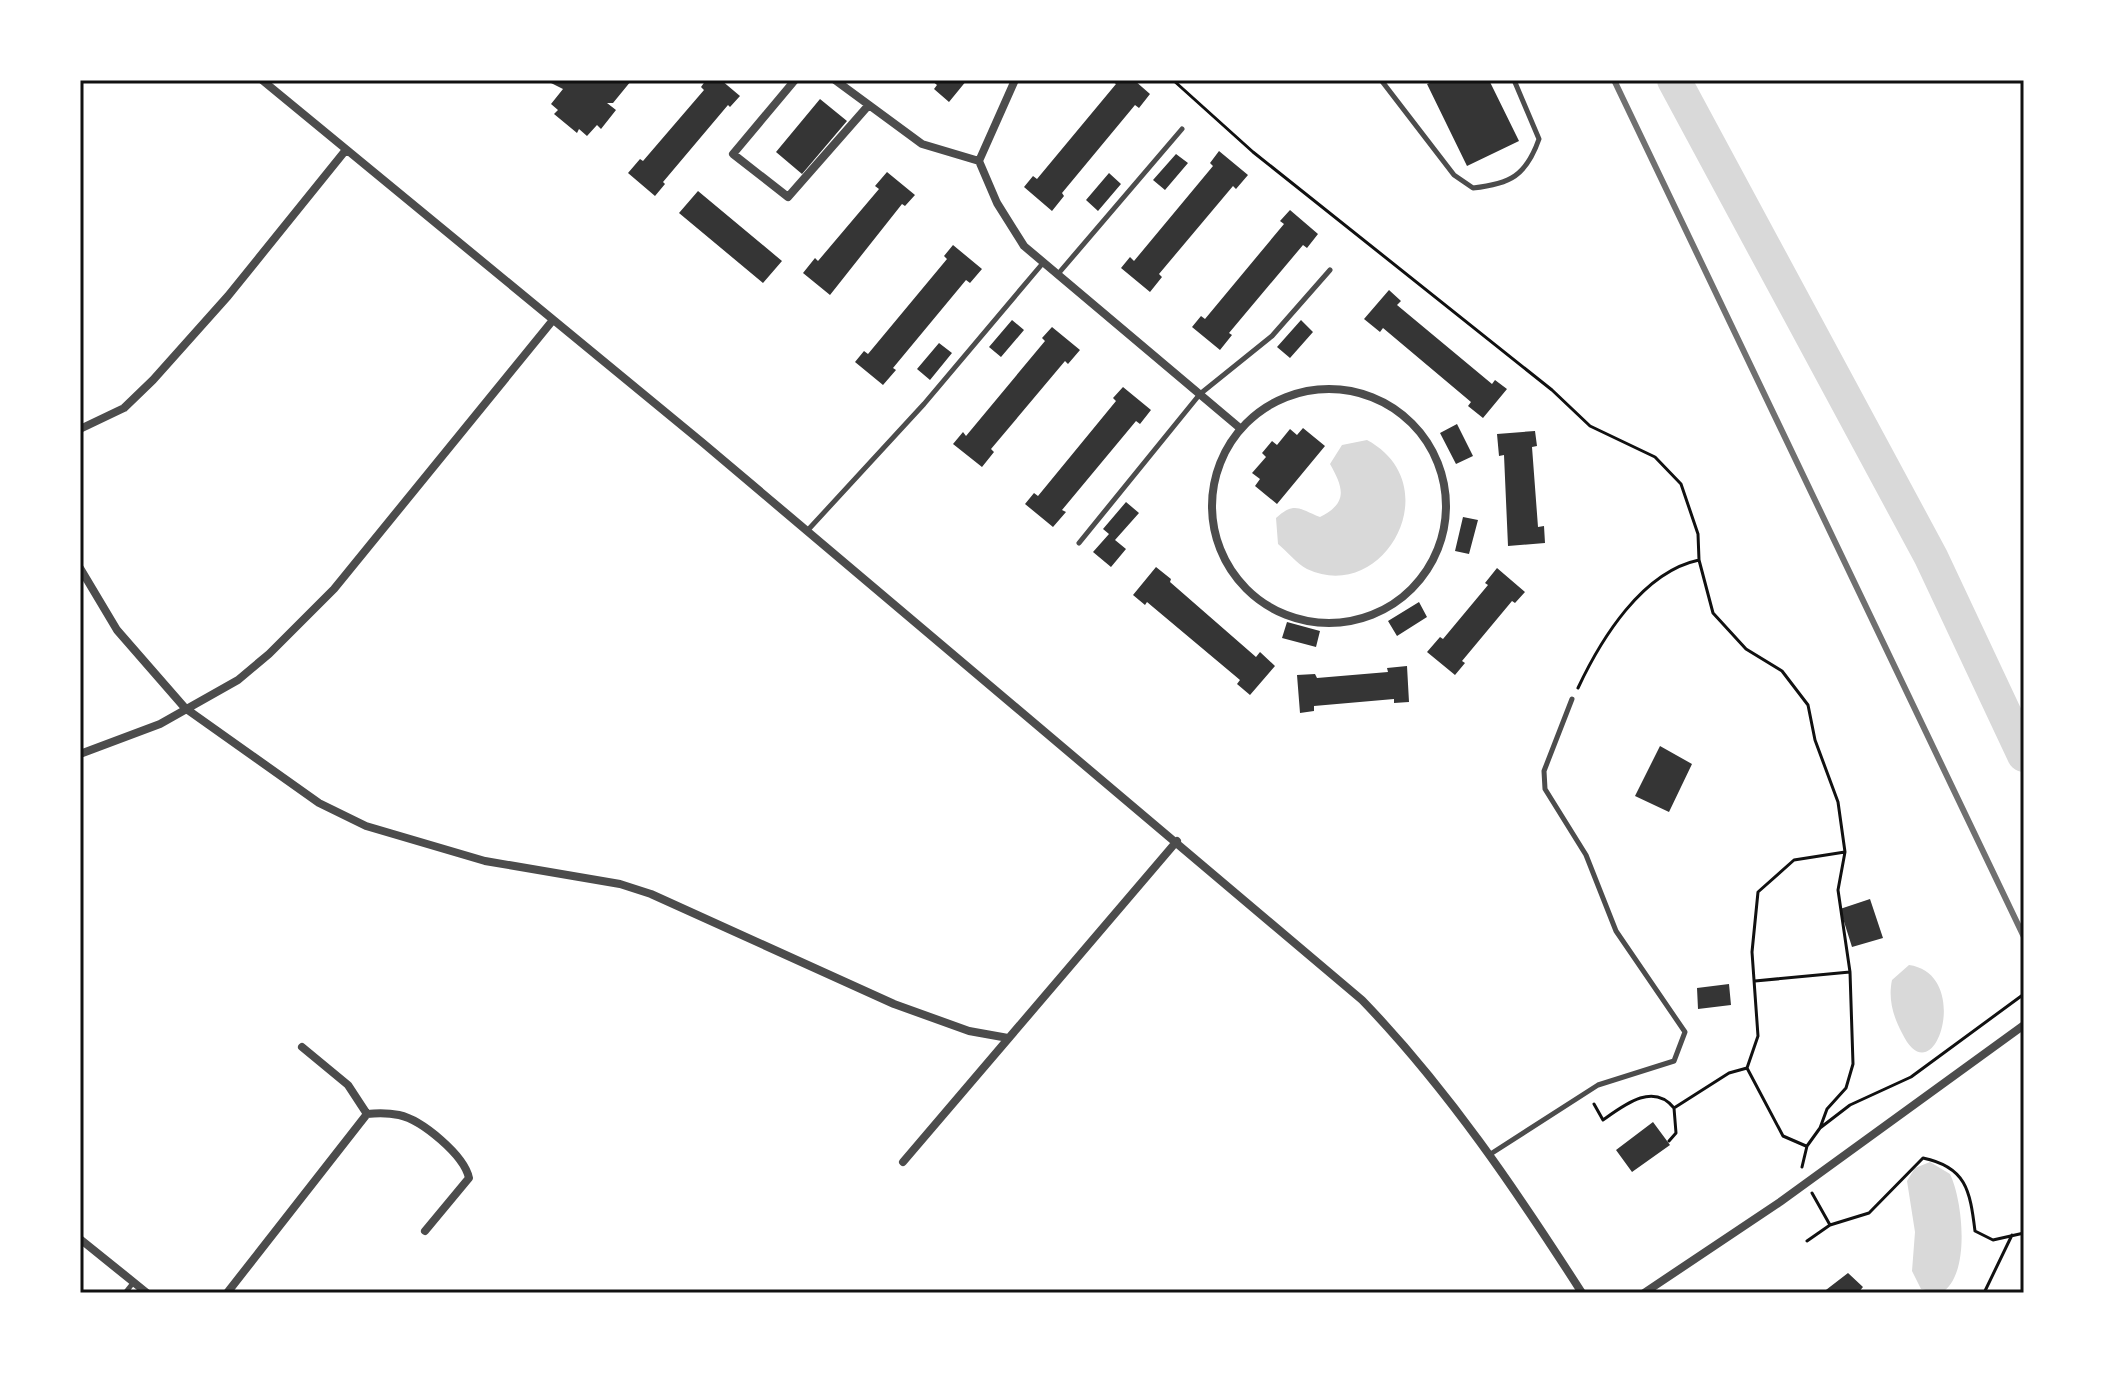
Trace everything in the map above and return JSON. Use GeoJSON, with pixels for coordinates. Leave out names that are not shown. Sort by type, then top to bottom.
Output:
{"type":"FeatureCollection","features":[{"type":"Feature","properties":{"kind":"street"},"geometry":{"type":"LineString","coordinates":[[262,80],[807,531],[1362,1000],[1402,1041],[1489,1155],[1519,1195],[1582,1293]]}},
{"type":"Feature","properties":{"kind":"street"},"geometry":{"type":"LineString","coordinates":[[795,80],[733,154],[788,197],[867,107]]}},
{"type":"Feature","properties":{"kind":"street"},"geometry":{"type":"LineString","coordinates":[[835,80],[867,107],[922,144],[979,161]]}},
{"type":"Feature","properties":{"kind":"street"},"geometry":{"type":"LineString","coordinates":[[1015,80],[979,161],[997,203],[1024,246],[1241,429]]}},
{"type":"Feature","properties":{"kind":"street"},"geometry":{"type":"LineString","coordinates":[[80,429],[124,408],[153,380],[228,296],[345,151]]}},
{"type":"Feature","properties":{"kind":"street"},"geometry":{"type":"LineString","coordinates":[[80,754],[140,734],[238,680],[305,620],[553,320]]}},
{"type":"Feature","properties":{"kind":"street"},"geometry":{"type":"LineString","coordinates":[[1317,389],[1355,391],[1391,405],[1420,431],[1440,465],[1447,503],[1441,542],[1423,576],[1395,603],[1359,620],[1324,623],[1283,615],[1249,594],[1226,564],[1213,527],[1212,488],[1224,451],[1241,429],[1279,399],[1317,389]]}},
{"type":"Feature","properties":{"kind":"street"},"geometry":{"type":"LineString","coordinates":[[80,568],[117,630],[185,708],[319,803],[366,826],[485,861],[640,891],[923,1016],[1008,1038]]}},
{"type":"Feature","properties":{"kind":"street"},"geometry":{"type":"LineString","coordinates":[[903,1162],[1177,841]]}},
{"type":"Feature","properties":{"kind":"street"},"geometry":{"type":"LineString","coordinates":[[1644,1293],[1780,1202],[2024,1025]]}},
{"type":"Feature","properties":{"kind":"street"},"geometry":{"type":"LineString","coordinates":[[302,1047],[348,1085],[367,1114]]}},
{"type":"Feature","properties":{"kind":"street"},"geometry":{"type":"LineString","coordinates":[[367,1114],[400,1115],[415,1120],[466,1163],[469,1178],[425,1231]]}},
{"type":"Feature","properties":{"kind":"street"},"geometry":{"type":"LineString","coordinates":[[227,1293],[367,1114]]}},
{"type":"Feature","properties":{"kind":"street"},"geometry":{"type":"LineString","coordinates":[[80,1239],[147,1293]]}},
{"type":"Feature","properties":{"kind":"lane"},"geometry":{"type":"LineString","coordinates":[[1381,80],[1454,175],[1473,188],[1513,179],[1531,162],[1539,139],[1514,80]]}},
{"type":"Feature","properties":{"kind":"lane"},"geometry":{"type":"LineString","coordinates":[[1058,274],[1182,129]]}},
{"type":"Feature","properties":{"kind":"lane"},"geometry":{"type":"LineString","coordinates":[[807,531],[924,404],[1044,262]]}},
{"type":"Feature","properties":{"kind":"lane"},"geometry":{"type":"LineString","coordinates":[[1079,543],[1200,394],[1272,336],[1330,270]]}},
{"type":"Feature","properties":{"kind":"lane"},"geometry":{"type":"LineString","coordinates":[[1489,1155],[1598,1085],[1674,1061],[1685,1032],[1616,931],[1586,855],[1545,789],[1544,771],[1572,699]]}},
{"type":"Feature","properties":{"kind":"lane"},"geometry":{"type":"LineString","coordinates":[[125,1293],[134,1282]]}},
{"type":"Feature","properties":{"kind":"path"},"geometry":{"type":"LineString","coordinates":[[1173,80],[1253,152],[1552,390],[1590,426],[1655,457],[1681,484],[1698,534],[1699,560],[1713,613],[1746,649],[1782,671],[1808,705],[1815,740],[1838,802],[1845,852],[1838,890],[1850,972],[1853,1064],[1846,1088],[1827,1109],[1820,1128],[1850,1105],[1911,1077],[2024,994]]}},
{"type":"Feature","properties":{"kind":"path"},"geometry":{"type":"LineString","coordinates":[[1572,699],[1590,664],[1627,612],[1656,580],[1685,563],[1699,560]]}},
{"type":"Feature","properties":{"kind":"path"},"geometry":{"type":"LineString","coordinates":[[1807,1146],[1783,1136],[1747,1068],[1758,1036],[1752,952],[1758,892],[1794,860],[1845,852]]}},
{"type":"Feature","properties":{"kind":"path"},"geometry":{"type":"LineString","coordinates":[[1755,981],[1850,972]]}},
{"type":"Feature","properties":{"kind":"path"},"geometry":{"type":"LineString","coordinates":[[1674,1108],[1729,1073],[1747,1068]]}},
{"type":"Feature","properties":{"kind":"path"},"geometry":{"type":"LineString","coordinates":[[1587,1092],[1603,1120],[1628,1102],[1652,1095],[1668,1100],[1674,1108],[1676,1133],[1669,1141]]}},
{"type":"Feature","properties":{"kind":"path"},"geometry":{"type":"LineString","coordinates":[[1807,1241],[1830,1225],[1869,1213],[1923,1158],[1948,1163],[1962,1179],[1972,1205],[1975,1231],[1993,1240],[2024,1233]]}},
{"type":"Feature","properties":{"kind":"path"},"geometry":{"type":"LineString","coordinates":[[1984,1293],[2012,1235]]}},
{"type":"Feature","properties":{"kind":"shaded area"},"geometry":{"type":"Polygon","coordinates":[[[1367,440],[1391,460],[1403,484],[1405,510],[1397,535],[1382,556],[1361,570],[1335,576],[1307,569],[1278,544],[1276,518],[1293,508],[1320,517],[1336,506],[1341,494],[1340,487],[1330,464],[1342,445],[1367,440]]]}},
{"type":"Feature","properties":{"kind":"shaded area"},"geometry":{"type":"Polygon","coordinates":[[[1909,965],[1929,973],[1940,989],[1944,1008],[1942,1028],[1935,1043],[1926,1052],[1914,1050],[1902,1033],[1892,1007],[1892,980],[1909,965]]]}},
{"type":"Feature","properties":{"kind":"shaded area"},"geometry":{"type":"Polygon","coordinates":[[[1930,1162],[1950,1174],[1961,1219],[1957,1271],[1951,1284],[1941,1293],[1921,1289],[1912,1271],[1915,1232],[1907,1181],[1915,1168],[1930,1162]]]}},
{"type":"Feature","properties":{"kind":"building"},"geometry":{"type":"Polygon","coordinates":[[[545,80],[631,81],[613,103],[607,103],[616,110],[601,129],[597,125],[587,136],[579,129],[577,133],[554,114],[558,110],[551,104],[563,89],[545,80]]]}},
{"type":"Feature","properties":{"kind":"building"},"geometry":{"type":"Polygon","coordinates":[[[706,80],[721,80],[740,96],[730,107],[728,105],[663,182],[665,184],[655,196],[628,173],[640,159],[643,161],[704,90],[701,87],[706,80]]]}},
{"type":"Feature","properties":{"kind":"building"},"geometry":{"type":"Polygon","coordinates":[[[931,80],[967,80],[949,102],[934,89],[937,85],[931,80]]]}},
{"type":"Feature","properties":{"kind":"building"},"geometry":{"type":"Polygon","coordinates":[[[1110,80],[1134,80],[1150,94],[1139,108],[1135,105],[1062,193],[1064,196],[1052,211],[1024,187],[1033,176],[1037,179],[1116,84],[1110,80]]]}},
{"type":"Feature","properties":{"kind":"building"},"geometry":{"type":"Polygon","coordinates":[[[1436,80],[1489,80],[1519,141],[1467,166],[1427,84],[1436,80]]]}},
{"type":"Feature","properties":{"kind":"building"},"geometry":{"type":"Polygon","coordinates":[[[820,99],[847,121],[802,174],[776,152],[820,99]]]}},
{"type":"Feature","properties":{"kind":"building"},"geometry":{"type":"Polygon","coordinates":[[[1219,151],[1248,175],[1236,189],[1233,186],[1159,274],[1162,277],[1150,292],[1121,268],[1130,257],[1134,261],[1213,166],[1210,163],[1219,151]]]}},
{"type":"Feature","properties":{"kind":"building"},"geometry":{"type":"Polygon","coordinates":[[[1176,154],[1188,163],[1165,190],[1153,180],[1176,154]]]}},
{"type":"Feature","properties":{"kind":"building"},"geometry":{"type":"Polygon","coordinates":[[[887,172],[915,195],[905,206],[902,204],[830,295],[803,273],[815,258],[818,261],[879,189],[875,186],[887,172]]]}},
{"type":"Feature","properties":{"kind":"building"},"geometry":{"type":"Polygon","coordinates":[[[1109,173],[1121,184],[1098,211],[1086,200],[1109,173]]]}},
{"type":"Feature","properties":{"kind":"building"},"geometry":{"type":"Polygon","coordinates":[[[698,191],[782,261],[763,283],[679,213],[698,191]]]}},
{"type":"Feature","properties":{"kind":"building"},"geometry":{"type":"Polygon","coordinates":[[[1290,210],[1318,234],[1307,248],[1303,245],[1229,333],[1232,335],[1220,350],[1192,327],[1201,316],[1205,319],[1284,224],[1280,221],[1290,210]]]}},
{"type":"Feature","properties":{"kind":"building"},"geometry":{"type":"Polygon","coordinates":[[[953,245],[982,269],[970,283],[966,280],[893,368],[896,370],[883,385],[855,362],[864,351],[868,354],[947,259],[944,256],[953,245]]]}},
{"type":"Feature","properties":{"kind":"building"},"geometry":{"type":"Polygon","coordinates":[[[1389,290],[1401,301],[1397,305],[1492,384],[1495,380],[1507,389],[1483,418],[1468,406],[1471,402],[1383,328],[1380,332],[1364,319],[1389,290]]]}},
{"type":"Feature","properties":{"kind":"building"},"geometry":{"type":"Polygon","coordinates":[[[1012,320],[1024,330],[1001,357],[989,347],[1012,320]]]}},
{"type":"Feature","properties":{"kind":"building"},"geometry":{"type":"Polygon","coordinates":[[[1301,320],[1313,332],[1290,358],[1277,347],[1301,320]]]}},
{"type":"Feature","properties":{"kind":"building"},"geometry":{"type":"Polygon","coordinates":[[[1052,327],[1080,350],[1068,364],[1065,361],[991,449],[994,452],[982,467],[953,444],[963,432],[966,436],[1045,341],[1042,338],[1052,327]]]}},
{"type":"Feature","properties":{"kind":"building"},"geometry":{"type":"Polygon","coordinates":[[[939,343],[952,353],[930,380],[917,369],[939,343]]]}},
{"type":"Feature","properties":{"kind":"building"},"geometry":{"type":"Polygon","coordinates":[[[1123,387],[1151,410],[1140,424],[1136,421],[1062,510],[1066,512],[1053,527],[1025,504],[1034,493],[1038,496],[1116,401],[1113,398],[1123,387]]]}},
{"type":"Feature","properties":{"kind":"building"},"geometry":{"type":"Polygon","coordinates":[[[1457,424],[1473,456],[1456,464],[1440,433],[1457,424]]]}},
{"type":"Feature","properties":{"kind":"building"},"geometry":{"type":"Polygon","coordinates":[[[1303,428],[1325,446],[1277,504],[1255,486],[1260,479],[1252,473],[1266,457],[1262,453],[1272,441],[1277,445],[1290,429],[1297,435],[1303,428]]]}},
{"type":"Feature","properties":{"kind":"building"},"geometry":{"type":"Polygon","coordinates":[[[1535,431],[1537,446],[1532,447],[1538,527],[1544,526],[1545,543],[1508,546],[1504,455],[1499,456],[1497,434],[1535,431]]]}},
{"type":"Feature","properties":{"kind":"building"},"geometry":{"type":"Polygon","coordinates":[[[1126,502],[1139,513],[1115,540],[1126,549],[1111,567],[1093,552],[1109,534],[1103,529],[1126,502]]]}},
{"type":"Feature","properties":{"kind":"building"},"geometry":{"type":"Polygon","coordinates":[[[1463,517],[1478,520],[1469,554],[1455,551],[1463,517]]]}},
{"type":"Feature","properties":{"kind":"building"},"geometry":{"type":"Polygon","coordinates":[[[1156,567],[1256,657],[1260,652],[1275,666],[1250,695],[1237,684],[1240,680],[1147,602],[1145,605],[1133,595],[1156,567]]]}},
{"type":"Feature","properties":{"kind":"building"},"geometry":{"type":"Polygon","coordinates":[[[1497,568],[1525,592],[1515,603],[1512,601],[1462,661],[1465,663],[1455,675],[1427,652],[1440,637],[1443,639],[1488,585],[1485,583],[1497,568]]]}},
{"type":"Feature","properties":{"kind":"building"},"geometry":{"type":"Polygon","coordinates":[[[1419,602],[1427,617],[1397,636],[1388,621],[1419,602]]]}},
{"type":"Feature","properties":{"kind":"building"},"geometry":{"type":"Polygon","coordinates":[[[1287,622],[1320,631],[1316,647],[1282,638],[1287,622]]]}},
{"type":"Feature","properties":{"kind":"building"},"geometry":{"type":"Polygon","coordinates":[[[1407,666],[1409,702],[1394,703],[1394,699],[1314,706],[1314,711],[1300,713],[1297,675],[1315,674],[1317,678],[1388,672],[1387,668],[1407,666]]]}},
{"type":"Feature","properties":{"kind":"building"},"geometry":{"type":"Polygon","coordinates":[[[1660,746],[1692,764],[1669,812],[1635,796],[1660,746]]]}},
{"type":"Feature","properties":{"kind":"building"},"geometry":{"type":"Polygon","coordinates":[[[1870,899],[1883,938],[1852,947],[1840,909],[1870,899]]]}},
{"type":"Feature","properties":{"kind":"building"},"geometry":{"type":"Polygon","coordinates":[[[1729,984],[1731,1005],[1698,1009],[1697,988],[1729,984]]]}},
{"type":"Feature","properties":{"kind":"building"},"geometry":{"type":"Polygon","coordinates":[[[1653,1122],[1670,1145],[1632,1172],[1616,1150],[1653,1122]]]}},
{"type":"Feature","properties":{"kind":"building"},"geometry":{"type":"Polygon","coordinates":[[[1848,1273],[1863,1287],[1858,1293],[1822,1293],[1848,1273]]]}},
{"type":"Feature","properties":{"kind":"waterway"},"geometry":{"type":"LineString","coordinates":[[1674,80],[1931,557],[2024,755]]}},
{"type":"Feature","properties":{"kind":"railway"},"geometry":{"type":"LineString","coordinates":[[1614,80],[2024,937]]}}]}
